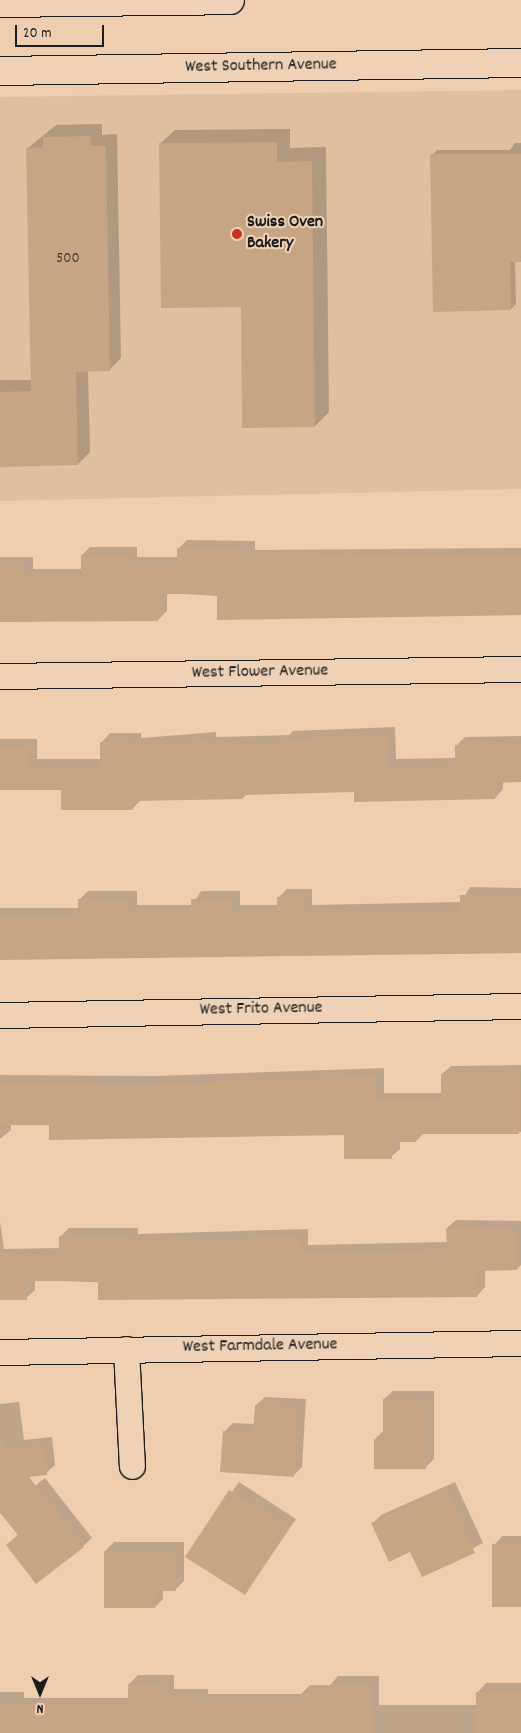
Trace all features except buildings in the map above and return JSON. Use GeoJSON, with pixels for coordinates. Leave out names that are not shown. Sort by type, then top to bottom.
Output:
{"type":"FeatureCollection","features":[{"type":"Feature","properties":{"kind":"main road"},"geometry":{"type":"LineString","coordinates":[[0,4],[230,0]]}},
{"type":"Feature","properties":{"kind":"main road","name":"West Southern Avenue"},"geometry":{"type":"LineString","coordinates":[[0,71],[521,63]]}},
{"type":"Feature","properties":{"kind":"street","name":"West Flower Avenue"},"geometry":{"type":"LineString","coordinates":[[0,676],[521,669]]}},
{"type":"Feature","properties":{"kind":"street","name":"West Frito Avenue"},"geometry":{"type":"LineString","coordinates":[[0,1015],[521,1006]]}},
{"type":"Feature","properties":{"kind":"street","name":"West Farmdale Avenue"},"geometry":{"type":"LineString","coordinates":[[0,1352],[521,1343]]}},
{"type":"Feature","properties":{"kind":"street"},"geometry":{"type":"LineString","coordinates":[[126,1350],[132,1466]]}},
{"type":"Feature","properties":{"kind":"shaded area"},"geometry":{"type":"Polygon","coordinates":[[[521,90],[521,489],[0,501],[0,97],[521,90]]]}},
{"type":"Feature","properties":{"kind":"place","name":"Swiss Oven Bakery"},"geometry":{"type":"Point","coordinates":[237,234]}}]}
